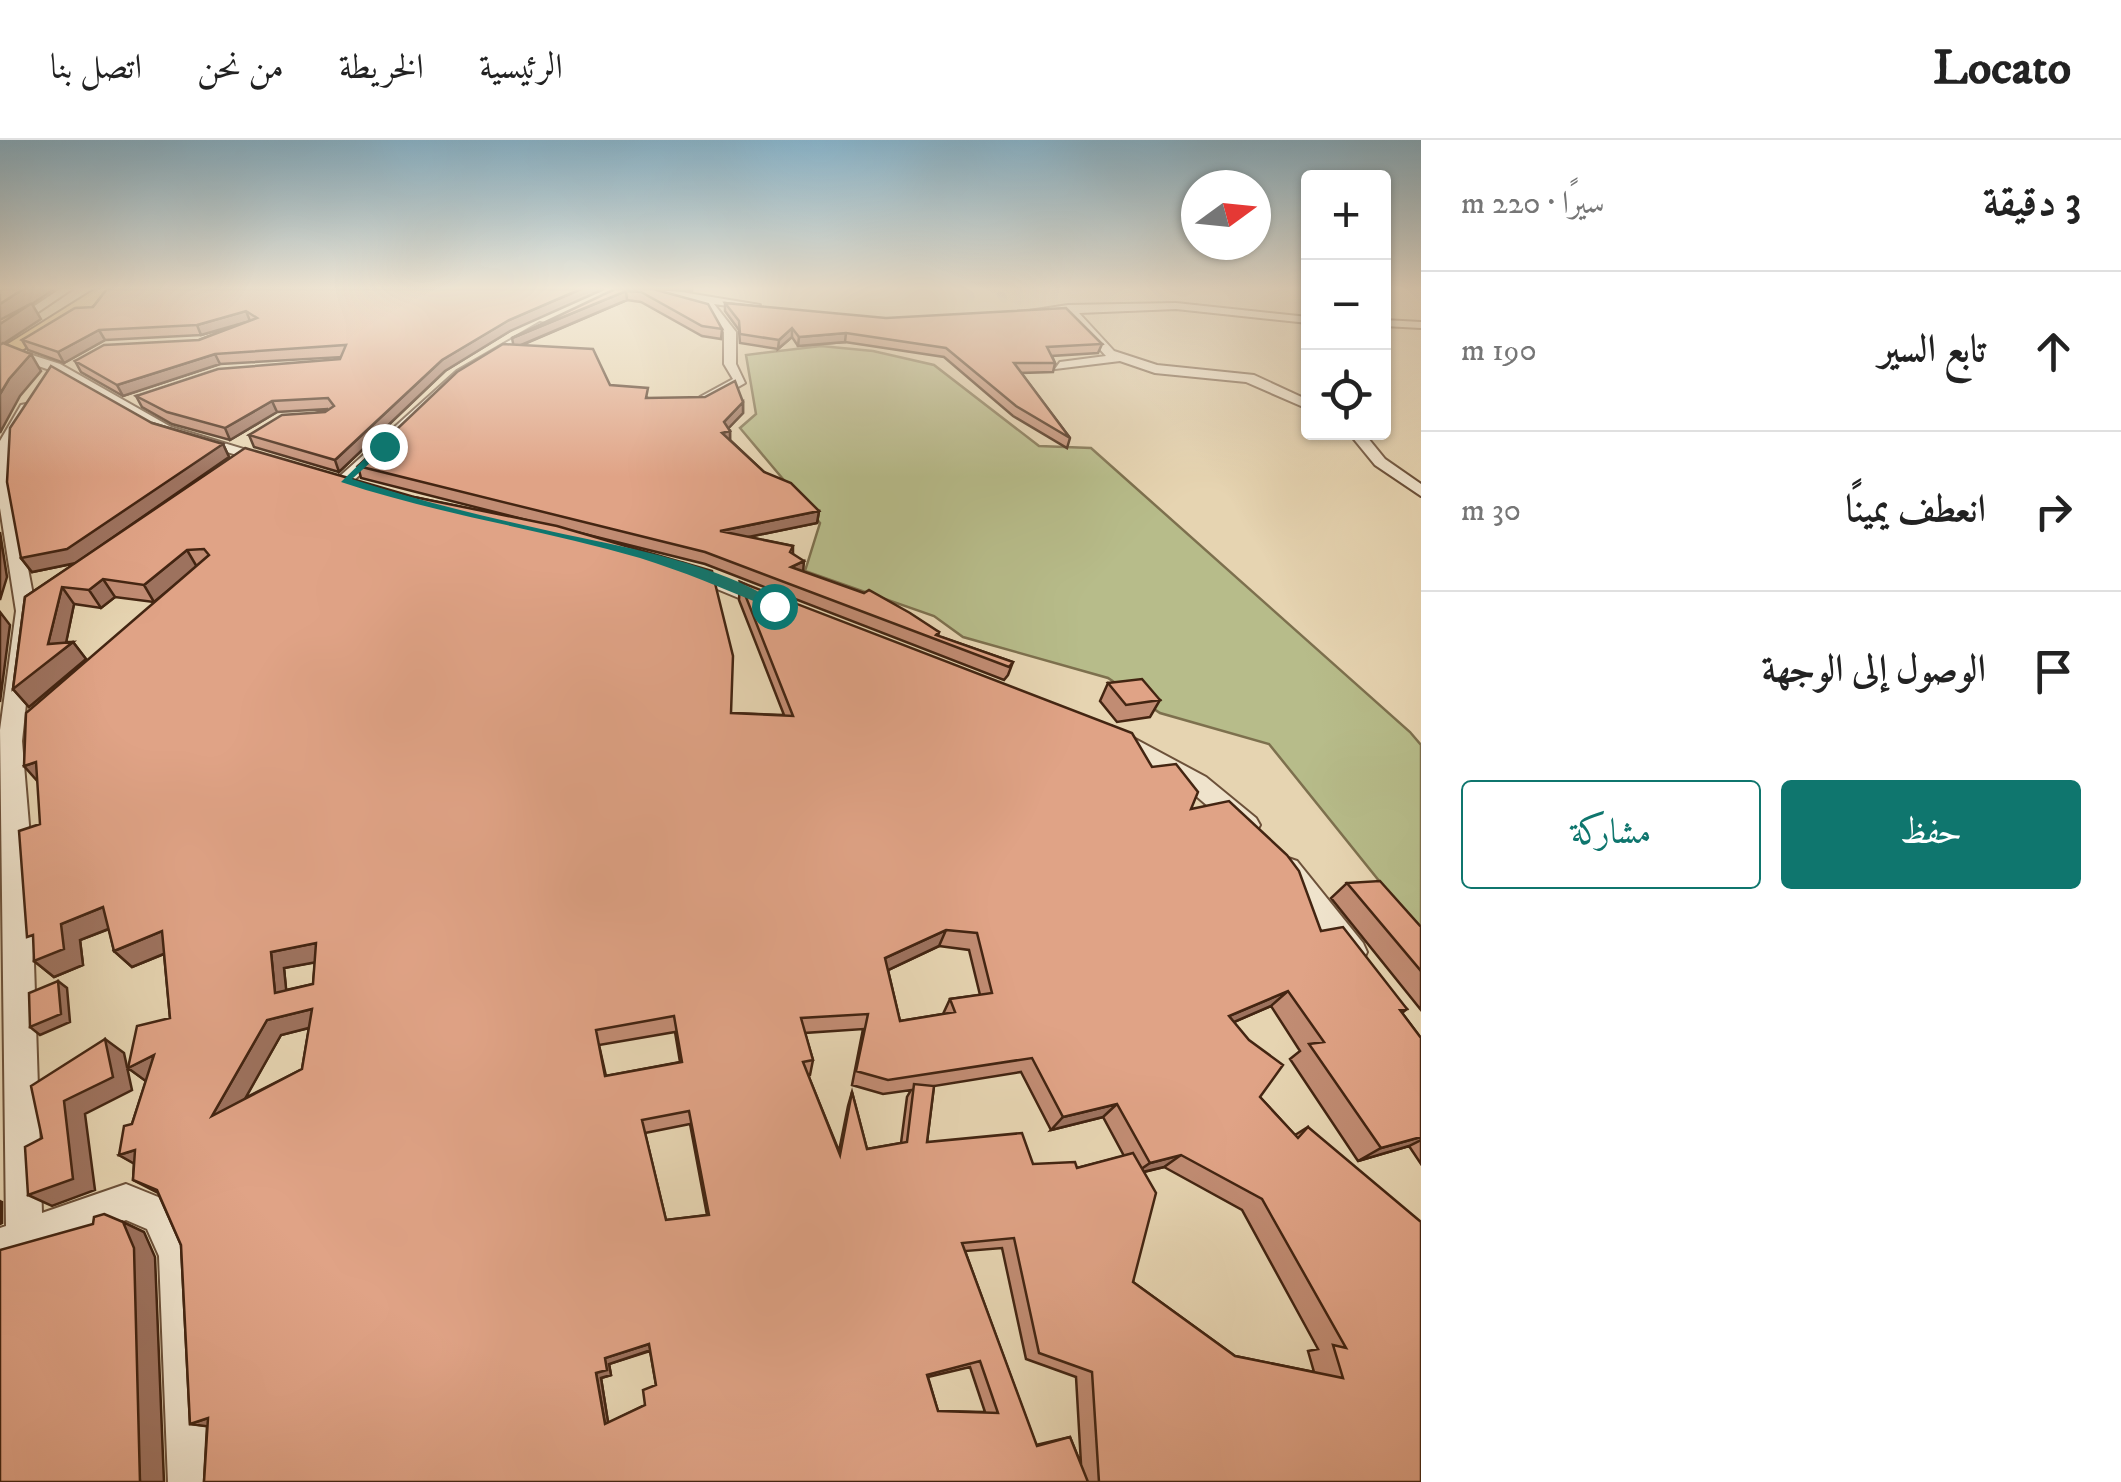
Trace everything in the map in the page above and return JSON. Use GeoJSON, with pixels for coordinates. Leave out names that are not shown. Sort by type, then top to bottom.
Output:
{"type":"FeatureCollection","features":[{"type":"Feature","properties":{"kind":"street"},"geometry":{"type":"LineString","coordinates":[[20,352],[65,368],[133,401],[166,430],[244,448],[288,464]]}},
{"type":"Feature","properties":{"kind":"street"},"geometry":{"type":"LineString","coordinates":[[372,490],[335,478],[452,377],[492,352]]}},
{"type":"Feature","properties":{"kind":"street"},"geometry":{"type":"LineString","coordinates":[[703,401],[740,380],[730,364],[730,352]]}},
{"type":"Feature","properties":{"kind":"street"},"geometry":{"type":"LineString","coordinates":[[1060,366],[1110,362],[1115,360],[1111,352]]}},
{"type":"Feature","properties":{"kind":"street"},"geometry":{"type":"LineString","coordinates":[[1113,354],[1164,371],[1240,375],[1286,391],[1301,401]]}},
{"type":"Feature","properties":{"kind":"street"},"geometry":{"type":"LineString","coordinates":[[65,368],[30,398],[6,443],[4,499],[34,606],[5,744],[16,838],[12,1241],[126,1202],[160,1216],[178,1255],[190,1482]]}},
{"type":"Feature","properties":{"kind":"street"},"geometry":{"type":"LineString","coordinates":[[1362,440],[1380,462],[1421,491]]}},
{"type":"Feature","properties":{"kind":"street"},"geometry":{"type":"LineString","coordinates":[[226,471],[244,448]]}},
{"type":"Feature","properties":{"kind":"street"},"geometry":{"type":"LineString","coordinates":[[668,563],[790,612]]}},
{"type":"Feature","properties":{"kind":"street"},"geometry":{"type":"LineString","coordinates":[[5,744],[40,715]]}},
{"type":"Feature","properties":{"kind":"street"},"geometry":{"type":"LineString","coordinates":[[1084,724],[1132,742],[1196,783],[1267,846],[1364,966]]}},
{"type":"Feature","properties":{"kind":"green space"},"geometry":{"type":"Polygon","coordinates":[[[876,352],[934,365],[1039,446],[1091,448],[1421,745],[1421,933],[1269,744],[1160,713],[1108,678],[963,637],[934,616],[805,571],[820,523],[740,428],[756,414],[746,355],[876,352]]]}},
{"type":"Feature","properties":{"kind":"building"},"geometry":{"type":"Polygon","coordinates":[[[0,352],[31,354],[9,379],[0,394],[0,352]]]}},
{"type":"Feature","properties":{"kind":"building"},"geometry":{"type":"Polygon","coordinates":[[[92,352],[250,352],[215,354],[117,385],[75,361],[92,352]]]}},
{"type":"Feature","properties":{"kind":"building"},"geometry":{"type":"Polygon","coordinates":[[[343,352],[456,352],[442,360],[335,460],[249,435],[282,415],[325,412],[334,406],[328,398],[272,401],[225,428],[167,412],[136,396],[218,369],[340,359],[343,352]]]}},
{"type":"Feature","properties":{"kind":"building"},"geometry":{"type":"Polygon","coordinates":[[[490,352],[594,352],[610,385],[648,388],[646,398],[705,397],[735,381],[743,402],[724,422],[730,431],[722,433],[764,472],[791,483],[819,511],[720,531],[793,546],[790,552],[804,561],[791,567],[864,593],[869,590],[939,632],[936,635],[1013,662],[1009,667],[705,552],[358,466],[457,372],[490,352]]]}},
{"type":"Feature","properties":{"kind":"building"},"geometry":{"type":"Polygon","coordinates":[[[950,352],[1049,352],[1055,363],[1014,363],[1070,438],[1016,406],[950,352]]]}},
{"type":"Feature","properties":{"kind":"building"},"geometry":{"type":"Polygon","coordinates":[[[51,366],[152,423],[223,444],[67,549],[21,558],[7,482],[10,428],[51,366]]]}},
{"type":"Feature","properties":{"kind":"building"},"geometry":{"type":"Polygon","coordinates":[[[245,448],[414,497],[557,526],[712,571],[733,656],[731,713],[793,716],[740,582],[1132,733],[1152,767],[1176,764],[1198,792],[1191,809],[1229,801],[1287,855],[1299,871],[1321,931],[1343,927],[1407,1009],[1400,1010],[1421,1038],[1421,1137],[1381,1148],[1309,1044],[1324,1042],[1288,991],[1229,1016],[1249,1040],[1283,1065],[1260,1097],[1298,1138],[1308,1127],[1421,1222],[1421,1482],[1099,1482],[1092,1372],[1039,1353],[1014,1238],[962,1243],[1037,1446],[1070,1437],[1088,1482],[204,1482],[208,1418],[190,1424],[181,1245],[157,1190],[133,1180],[135,1150],[119,1155],[124,1126],[132,1124],[154,1055],[128,1068],[137,1026],[170,1018],[162,931],[114,951],[103,907],[61,924],[64,949],[34,961],[33,935],[27,937],[19,831],[40,824],[36,762],[24,766],[26,713],[209,555],[204,549],[187,550],[144,585],[103,579],[89,590],[62,587],[48,644],[73,642],[13,689],[25,597],[245,448]],[[946,930],[885,958],[900,1021],[955,1012],[950,999],[992,993],[977,933],[946,930]],[[316,943],[271,952],[275,993],[313,984],[316,943]],[[312,1009],[267,1020],[212,1116],[302,1069],[312,1009]],[[868,1014],[801,1018],[813,1060],[803,1062],[840,1155],[852,1092],[867,1149],[907,1142],[914,1084],[934,1086],[927,1142],[1022,1133],[1033,1164],[1075,1162],[1077,1168],[1133,1153],[1156,1193],[1133,1282],[1235,1356],[1343,1378],[1333,1345],[1346,1348],[1262,1199],[1181,1155],[1150,1163],[1117,1104],[1063,1117],[1032,1058],[888,1080],[856,1071],[868,1014]],[[674,1016],[596,1030],[605,1076],[682,1062],[674,1016]],[[689,1111],[642,1120],[666,1220],[709,1215],[689,1111]],[[649,1344],[605,1358],[607,1370],[596,1373],[605,1424],[645,1405],[643,1390],[656,1385],[649,1344]],[[980,1361],[927,1375],[938,1411],[998,1413],[980,1361]]]}},
{"type":"Feature","properties":{"kind":"building"},"geometry":{"type":"Polygon","coordinates":[[[1142,679],[1160,700],[1126,705],[1108,683],[1142,679]]]}},
{"type":"Feature","properties":{"kind":"building"},"geometry":{"type":"Polygon","coordinates":[[[1380,881],[1421,927],[1421,971],[1347,883],[1380,881]]]}},
{"type":"Feature","properties":{"kind":"building"},"geometry":{"type":"Polygon","coordinates":[[[58,981],[61,1014],[30,1027],[29,993],[58,981]]]}},
{"type":"Feature","properties":{"kind":"building"},"geometry":{"type":"Polygon","coordinates":[[[105,1039],[113,1077],[64,1101],[73,1179],[28,1195],[25,1147],[42,1138],[31,1086],[105,1039]]]}},
{"type":"Feature","properties":{"kind":"building"},"geometry":{"type":"Polygon","coordinates":[[[104,1214],[123,1222],[134,1248],[140,1482],[0,1482],[0,1250],[93,1224],[94,1217],[104,1214]]]}},
{"type":"Feature","properties":{"kind":"route"},"geometry":{"type":"LineString","coordinates":[[384,446],[345,480],[426,506],[639,554],[697,572],[774,606]]}}]}
